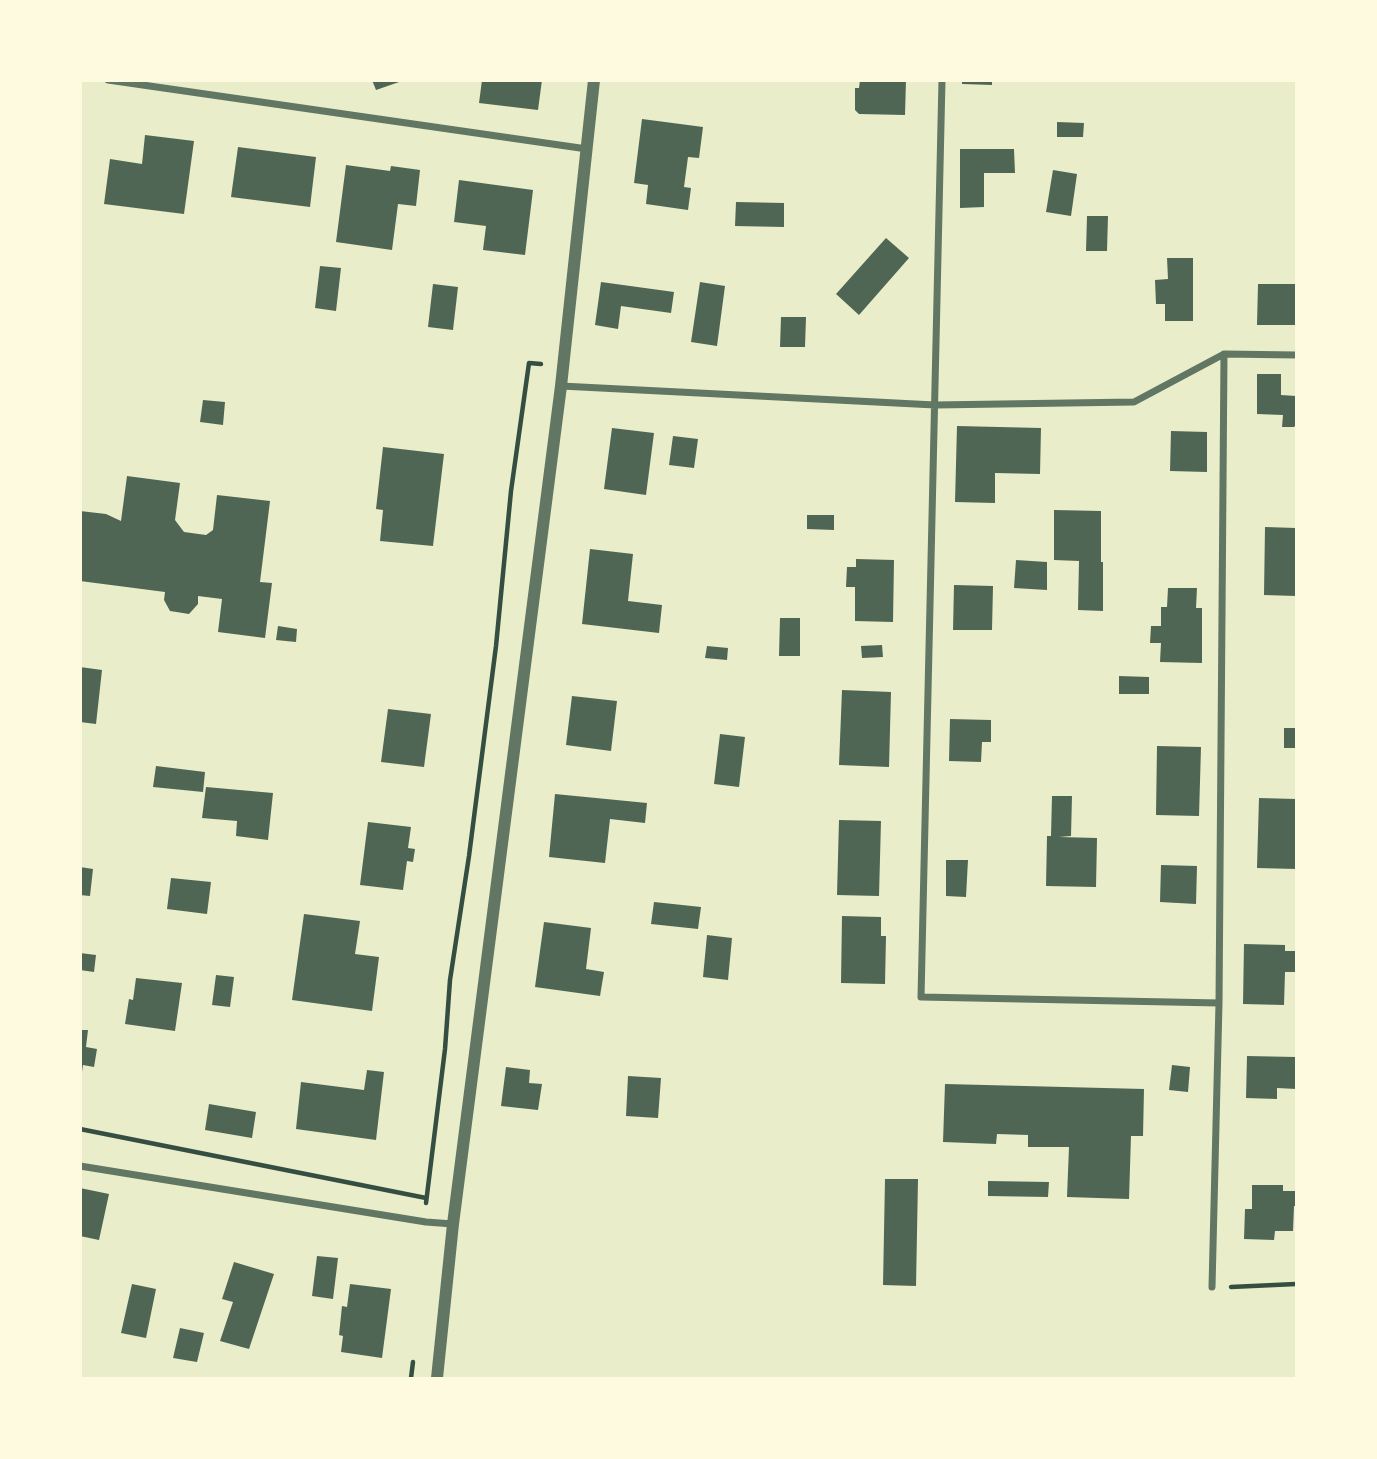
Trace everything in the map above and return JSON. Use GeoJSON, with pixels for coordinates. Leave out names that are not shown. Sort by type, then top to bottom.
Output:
{"type":"FeatureCollection","features":[{"type":"Feature","properties":{"kind":"street"},"geometry":{"type":"LineString","coordinates":[[108,80],[587,149]]}},
{"type":"Feature","properties":{"kind":"street"},"geometry":{"type":"LineString","coordinates":[[437,1378],[453,1224],[561,386],[594,80]]}},
{"type":"Feature","properties":{"kind":"street"},"geometry":{"type":"LineString","coordinates":[[942,80],[921,997],[1219,1003]]}},
{"type":"Feature","properties":{"kind":"street"},"geometry":{"type":"LineString","coordinates":[[561,386],[935,405],[1134,402],[1224,354],[1297,355]]}},
{"type":"Feature","properties":{"kind":"street"},"geometry":{"type":"LineString","coordinates":[[1212,1287],[1219,1003],[1224,354]]}},
{"type":"Feature","properties":{"kind":"street"},"geometry":{"type":"LineString","coordinates":[[80,1166],[426,1222],[453,1224]]}},
{"type":"Feature","properties":{"kind":"path"},"geometry":{"type":"LineString","coordinates":[[426,1222],[426,1198],[450,980],[496,646],[529,363]]}},
{"type":"Feature","properties":{"kind":"path"},"geometry":{"type":"LineString","coordinates":[[80,1129],[426,1198]]}},
{"type":"Feature","properties":{"kind":"path"},"geometry":{"type":"LineString","coordinates":[[1212,1287],[1297,1284]]}},
{"type":"Feature","properties":{"kind":"path"},"geometry":{"type":"LineString","coordinates":[[411,1378],[414,1352]]}},
{"type":"Feature","properties":{"kind":"building"},"geometry":{"type":"Polygon","coordinates":[[[372,80],[402,80],[402,81],[376,90],[372,80]]]}},
{"type":"Feature","properties":{"kind":"building"},"geometry":{"type":"Polygon","coordinates":[[[482,80],[542,80],[538,110],[479,103],[482,80]]]}},
{"type":"Feature","properties":{"kind":"building"},"geometry":{"type":"Polygon","coordinates":[[[860,80],[906,80],[905,115],[859,114],[855,110],[855,88],[859,88],[860,80]]]}},
{"type":"Feature","properties":{"kind":"building"},"geometry":{"type":"Polygon","coordinates":[[[962,80],[992,80],[992,85],[962,84],[962,80]]]}},
{"type":"Feature","properties":{"kind":"building"},"geometry":{"type":"Polygon","coordinates":[[[642,119],[703,127],[699,158],[688,157],[684,187],[691,188],[688,210],[646,204],[648,185],[634,183],[642,119]]]}},
{"type":"Feature","properties":{"kind":"building"},"geometry":{"type":"Polygon","coordinates":[[[1057,122],[1084,123],[1083,137],[1057,137],[1057,122]]]}},
{"type":"Feature","properties":{"kind":"building"},"geometry":{"type":"Polygon","coordinates":[[[145,135],[194,141],[184,214],[104,204],[110,159],[142,164],[145,135]]]}},
{"type":"Feature","properties":{"kind":"building"},"geometry":{"type":"Polygon","coordinates":[[[238,147],[316,157],[310,207],[231,197],[238,147]]]}},
{"type":"Feature","properties":{"kind":"building"},"geometry":{"type":"Polygon","coordinates":[[[960,149],[1014,149],[1015,173],[984,173],[984,207],[960,208],[960,149]]]}},
{"type":"Feature","properties":{"kind":"building"},"geometry":{"type":"Polygon","coordinates":[[[346,165],[390,171],[391,166],[420,170],[416,206],[398,204],[392,250],[336,242],[346,165]]]}},
{"type":"Feature","properties":{"kind":"building"},"geometry":{"type":"Polygon","coordinates":[[[1053,170],[1077,174],[1071,216],[1046,212],[1053,170]]]}},
{"type":"Feature","properties":{"kind":"building"},"geometry":{"type":"Polygon","coordinates":[[[459,180],[533,190],[525,255],[483,250],[486,226],[454,222],[459,180]]]}},
{"type":"Feature","properties":{"kind":"building"},"geometry":{"type":"Polygon","coordinates":[[[736,202],[784,203],[784,227],[735,226],[736,202]]]}},
{"type":"Feature","properties":{"kind":"building"},"geometry":{"type":"Polygon","coordinates":[[[1087,216],[1108,216],[1107,251],[1086,251],[1087,216]]]}},
{"type":"Feature","properties":{"kind":"building"},"geometry":{"type":"Polygon","coordinates":[[[886,238],[909,258],[859,315],[836,294],[886,238]]]}},
{"type":"Feature","properties":{"kind":"building"},"geometry":{"type":"Polygon","coordinates":[[[1167,258],[1193,258],[1193,321],[1165,321],[1165,304],[1156,304],[1155,280],[1168,279],[1167,258]]]}},
{"type":"Feature","properties":{"kind":"building"},"geometry":{"type":"Polygon","coordinates":[[[320,266],[341,268],[336,311],[315,308],[320,266]]]}},
{"type":"Feature","properties":{"kind":"building"},"geometry":{"type":"Polygon","coordinates":[[[601,282],[674,292],[671,313],[621,306],[618,329],[595,325],[601,282]]]}},
{"type":"Feature","properties":{"kind":"building"},"geometry":{"type":"Polygon","coordinates":[[[700,282],[725,286],[717,346],[691,342],[700,282]]]}},
{"type":"Feature","properties":{"kind":"building"},"geometry":{"type":"Polygon","coordinates":[[[433,284],[458,287],[453,330],[428,327],[433,284]]]}},
{"type":"Feature","properties":{"kind":"building"},"geometry":{"type":"Polygon","coordinates":[[[1258,284],[1296,284],[1296,325],[1257,325],[1258,284]]]}},
{"type":"Feature","properties":{"kind":"building"},"geometry":{"type":"Polygon","coordinates":[[[781,317],[806,317],[805,347],[780,347],[781,317]]]}},
{"type":"Feature","properties":{"kind":"building"},"geometry":{"type":"Polygon","coordinates":[[[1257,374],[1281,374],[1281,395],[1296,396],[1294,427],[1282,427],[1283,415],[1257,414],[1257,374]]]}},
{"type":"Feature","properties":{"kind":"building"},"geometry":{"type":"Polygon","coordinates":[[[203,400],[225,402],[223,425],[200,422],[203,400]]]}},
{"type":"Feature","properties":{"kind":"building"},"geometry":{"type":"Polygon","coordinates":[[[957,426],[1041,428],[1040,474],[995,473],[995,503],[955,502],[957,426]]]}},
{"type":"Feature","properties":{"kind":"building"},"geometry":{"type":"Polygon","coordinates":[[[612,428],[654,433],[646,495],[604,489],[612,428]]]}},
{"type":"Feature","properties":{"kind":"building"},"geometry":{"type":"Polygon","coordinates":[[[1171,431],[1207,432],[1207,472],[1170,471],[1171,431]]]}},
{"type":"Feature","properties":{"kind":"building"},"geometry":{"type":"Polygon","coordinates":[[[673,436],[698,439],[694,468],[669,465],[673,436]]]}},
{"type":"Feature","properties":{"kind":"building"},"geometry":{"type":"Polygon","coordinates":[[[383,447],[444,454],[433,546],[380,541],[383,510],[376,509],[383,447]]]}},
{"type":"Feature","properties":{"kind":"building"},"geometry":{"type":"Polygon","coordinates":[[[127,476],[180,483],[175,520],[184,532],[206,535],[213,530],[217,495],[270,501],[260,582],[272,583],[265,638],[218,632],[222,599],[198,596],[198,604],[189,614],[170,611],[164,600],[165,592],[80,581],[80,511],[106,514],[121,521],[127,476]]]}},
{"type":"Feature","properties":{"kind":"building"},"geometry":{"type":"Polygon","coordinates":[[[1054,510],[1101,511],[1103,611],[1078,610],[1079,561],[1054,560],[1054,510]]]}},
{"type":"Feature","properties":{"kind":"building"},"geometry":{"type":"Polygon","coordinates":[[[807,515],[834,515],[834,530],[807,529],[807,515]]]}},
{"type":"Feature","properties":{"kind":"building"},"geometry":{"type":"Polygon","coordinates":[[[1265,527],[1296,528],[1296,596],[1264,595],[1265,527]]]}},
{"type":"Feature","properties":{"kind":"building"},"geometry":{"type":"Polygon","coordinates":[[[590,549],[633,554],[628,601],[662,605],[659,633],[582,624],[590,549]]]}},
{"type":"Feature","properties":{"kind":"building"},"geometry":{"type":"Polygon","coordinates":[[[856,559],[894,560],[893,622],[855,621],[855,587],[846,587],[847,567],[856,567],[856,559]]]}},
{"type":"Feature","properties":{"kind":"building"},"geometry":{"type":"Polygon","coordinates":[[[1016,560],[1047,562],[1047,590],[1014,588],[1016,560]]]}},
{"type":"Feature","properties":{"kind":"building"},"geometry":{"type":"Polygon","coordinates":[[[954,585],[993,586],[992,630],[953,630],[954,585]]]}},
{"type":"Feature","properties":{"kind":"building"},"geometry":{"type":"Polygon","coordinates":[[[1168,588],[1197,588],[1196,608],[1202,608],[1202,663],[1160,662],[1161,643],[1150,643],[1151,626],[1161,626],[1161,607],[1167,607],[1168,588]]]}},
{"type":"Feature","properties":{"kind":"building"},"geometry":{"type":"Polygon","coordinates":[[[780,618],[800,618],[800,656],[779,656],[780,618]]]}},
{"type":"Feature","properties":{"kind":"building"},"geometry":{"type":"Polygon","coordinates":[[[278,626],[297,629],[296,642],[276,640],[278,626]]]}},
{"type":"Feature","properties":{"kind":"building"},"geometry":{"type":"Polygon","coordinates":[[[882,645],[883,657],[862,658],[861,646],[882,645]]]}},
{"type":"Feature","properties":{"kind":"building"},"geometry":{"type":"Polygon","coordinates":[[[707,646],[728,648],[727,660],[705,658],[707,646]]]}},
{"type":"Feature","properties":{"kind":"building"},"geometry":{"type":"Polygon","coordinates":[[[80,667],[102,670],[96,724],[80,722],[80,667]]]}},
{"type":"Feature","properties":{"kind":"building"},"geometry":{"type":"Polygon","coordinates":[[[1119,676],[1149,677],[1149,694],[1119,694],[1119,676]]]}},
{"type":"Feature","properties":{"kind":"building"},"geometry":{"type":"Polygon","coordinates":[[[842,690],[891,692],[889,767],[839,765],[842,690]]]}},
{"type":"Feature","properties":{"kind":"building"},"geometry":{"type":"Polygon","coordinates":[[[572,696],[617,701],[611,751],[566,745],[572,696]]]}},
{"type":"Feature","properties":{"kind":"building"},"geometry":{"type":"Polygon","coordinates":[[[388,709],[431,714],[424,767],[381,762],[388,709]]]}},
{"type":"Feature","properties":{"kind":"building"},"geometry":{"type":"Polygon","coordinates":[[[950,719],[991,720],[991,742],[982,742],[981,762],[949,761],[950,719]]]}},
{"type":"Feature","properties":{"kind":"building"},"geometry":{"type":"Polygon","coordinates":[[[1284,728],[1296,728],[1296,748],[1284,748],[1284,728]]]}},
{"type":"Feature","properties":{"kind":"building"},"geometry":{"type":"Polygon","coordinates":[[[720,734],[745,737],[739,787],[714,784],[720,734]]]}},
{"type":"Feature","properties":{"kind":"building"},"geometry":{"type":"Polygon","coordinates":[[[1157,746],[1201,747],[1199,816],[1156,815],[1157,746]]]}},
{"type":"Feature","properties":{"kind":"building"},"geometry":{"type":"Polygon","coordinates":[[[156,766],[205,772],[203,792],[153,787],[156,766]]]}},
{"type":"Feature","properties":{"kind":"building"},"geometry":{"type":"Polygon","coordinates":[[[206,787],[273,793],[268,840],[236,836],[237,821],[202,818],[206,787]]]}},
{"type":"Feature","properties":{"kind":"building"},"geometry":{"type":"Polygon","coordinates":[[[555,794],[647,803],[645,823],[610,819],[605,863],[549,857],[555,794]]]}},
{"type":"Feature","properties":{"kind":"building"},"geometry":{"type":"Polygon","coordinates":[[[1052,796],[1072,796],[1071,836],[1059,837],[1097,838],[1096,887],[1046,886],[1047,836],[1051,836],[1052,796]]]}},
{"type":"Feature","properties":{"kind":"building"},"geometry":{"type":"Polygon","coordinates":[[[1259,798],[1296,799],[1296,869],[1257,868],[1259,798]]]}},
{"type":"Feature","properties":{"kind":"building"},"geometry":{"type":"Polygon","coordinates":[[[839,820],[881,821],[879,896],[837,895],[839,820]]]}},
{"type":"Feature","properties":{"kind":"building"},"geometry":{"type":"Polygon","coordinates":[[[368,822],[411,827],[408,848],[415,849],[413,862],[407,861],[403,890],[360,885],[368,822]]]}},
{"type":"Feature","properties":{"kind":"building"},"geometry":{"type":"Polygon","coordinates":[[[946,860],[968,860],[966,897],[946,896],[946,860]]]}},
{"type":"Feature","properties":{"kind":"building"},"geometry":{"type":"Polygon","coordinates":[[[1161,865],[1197,866],[1196,904],[1160,902],[1161,865]]]}},
{"type":"Feature","properties":{"kind":"building"},"geometry":{"type":"Polygon","coordinates":[[[80,867],[93,869],[90,896],[80,895],[80,867]]]}},
{"type":"Feature","properties":{"kind":"building"},"geometry":{"type":"Polygon","coordinates":[[[171,878],[211,882],[207,914],[167,909],[171,878]]]}},
{"type":"Feature","properties":{"kind":"building"},"geometry":{"type":"Polygon","coordinates":[[[654,902],[701,907],[698,929],[651,924],[654,902]]]}},
{"type":"Feature","properties":{"kind":"building"},"geometry":{"type":"Polygon","coordinates":[[[304,914],[360,921],[355,954],[379,957],[372,1011],[292,1000],[304,914]]]}},
{"type":"Feature","properties":{"kind":"building"},"geometry":{"type":"Polygon","coordinates":[[[842,916],[881,917],[881,936],[886,936],[885,984],[841,983],[842,916]]]}},
{"type":"Feature","properties":{"kind":"building"},"geometry":{"type":"Polygon","coordinates":[[[544,922],[591,928],[586,969],[604,972],[600,996],[535,987],[544,922]]]}},
{"type":"Feature","properties":{"kind":"building"},"geometry":{"type":"Polygon","coordinates":[[[707,935],[732,938],[728,980],[703,977],[707,935]]]}},
{"type":"Feature","properties":{"kind":"building"},"geometry":{"type":"Polygon","coordinates":[[[1244,944],[1285,945],[1285,951],[1296,951],[1296,972],[1285,972],[1284,1005],[1243,1004],[1244,944]]]}},
{"type":"Feature","properties":{"kind":"building"},"geometry":{"type":"Polygon","coordinates":[[[80,953],[96,955],[94,972],[80,970],[80,953]]]}},
{"type":"Feature","properties":{"kind":"building"},"geometry":{"type":"Polygon","coordinates":[[[216,975],[234,977],[230,1007],[212,1005],[216,975]]]}},
{"type":"Feature","properties":{"kind":"building"},"geometry":{"type":"Polygon","coordinates":[[[136,978],[182,983],[175,1031],[125,1024],[129,999],[133,1000],[136,978]]]}},
{"type":"Feature","properties":{"kind":"building"},"geometry":{"type":"Polygon","coordinates":[[[80,1030],[88,1030],[86,1047],[97,1049],[94,1067],[83,1065],[82,1072],[80,1072],[80,1030]]]}},
{"type":"Feature","properties":{"kind":"building"},"geometry":{"type":"Polygon","coordinates":[[[1247,1056],[1296,1057],[1296,1089],[1277,1088],[1277,1099],[1246,1098],[1247,1056]]]}},
{"type":"Feature","properties":{"kind":"building"},"geometry":{"type":"Polygon","coordinates":[[[1172,1065],[1190,1067],[1188,1092],[1169,1090],[1172,1065]]]}},
{"type":"Feature","properties":{"kind":"building"},"geometry":{"type":"Polygon","coordinates":[[[506,1067],[530,1070],[529,1083],[542,1084],[538,1110],[501,1106],[506,1067]]]}},
{"type":"Feature","properties":{"kind":"building"},"geometry":{"type":"Polygon","coordinates":[[[367,1070],[384,1072],[376,1140],[296,1129],[301,1082],[364,1090],[367,1070]]]}},
{"type":"Feature","properties":{"kind":"building"},"geometry":{"type":"Polygon","coordinates":[[[628,1076],[661,1078],[658,1118],[626,1116],[628,1076]]]}},
{"type":"Feature","properties":{"kind":"building"},"geometry":{"type":"Polygon","coordinates":[[[945,1084],[1144,1089],[1143,1136],[1131,1136],[1129,1199],[1067,1197],[1069,1147],[1028,1147],[1028,1135],[997,1134],[996,1144],[943,1142],[945,1084]]]}},
{"type":"Feature","properties":{"kind":"building"},"geometry":{"type":"Polygon","coordinates":[[[209,1104],[256,1112],[252,1138],[205,1130],[209,1104]]]}},
{"type":"Feature","properties":{"kind":"building"},"geometry":{"type":"Polygon","coordinates":[[[885,1179],[918,1179],[916,1286],[883,1285],[885,1179]]]}},
{"type":"Feature","properties":{"kind":"building"},"geometry":{"type":"Polygon","coordinates":[[[988,1181],[1049,1182],[1048,1197],[988,1196],[988,1181]]]}},
{"type":"Feature","properties":{"kind":"building"},"geometry":{"type":"Polygon","coordinates":[[[1252,1185],[1283,1185],[1283,1191],[1296,1191],[1293,1231],[1275,1231],[1274,1240],[1244,1239],[1245,1209],[1252,1209],[1252,1185]]]}},
{"type":"Feature","properties":{"kind":"building"},"geometry":{"type":"Polygon","coordinates":[[[80,1188],[109,1194],[99,1240],[80,1236],[80,1188]]]}},
{"type":"Feature","properties":{"kind":"building"},"geometry":{"type":"Polygon","coordinates":[[[317,1256],[338,1258],[333,1299],[312,1296],[317,1256]]]}},
{"type":"Feature","properties":{"kind":"building"},"geometry":{"type":"Polygon","coordinates":[[[234,1262],[274,1274],[249,1349],[220,1341],[233,1302],[222,1299],[234,1262]]]}},
{"type":"Feature","properties":{"kind":"building"},"geometry":{"type":"Polygon","coordinates":[[[132,1284],[156,1289],[146,1338],[121,1333],[132,1284]]]}},
{"type":"Feature","properties":{"kind":"building"},"geometry":{"type":"Polygon","coordinates":[[[350,1284],[391,1289],[382,1358],[341,1352],[343,1336],[339,1335],[342,1306],[347,1307],[350,1284]]]}},
{"type":"Feature","properties":{"kind":"building"},"geometry":{"type":"Polygon","coordinates":[[[180,1328],[204,1333],[197,1362],[173,1358],[180,1328]]]}}]}
